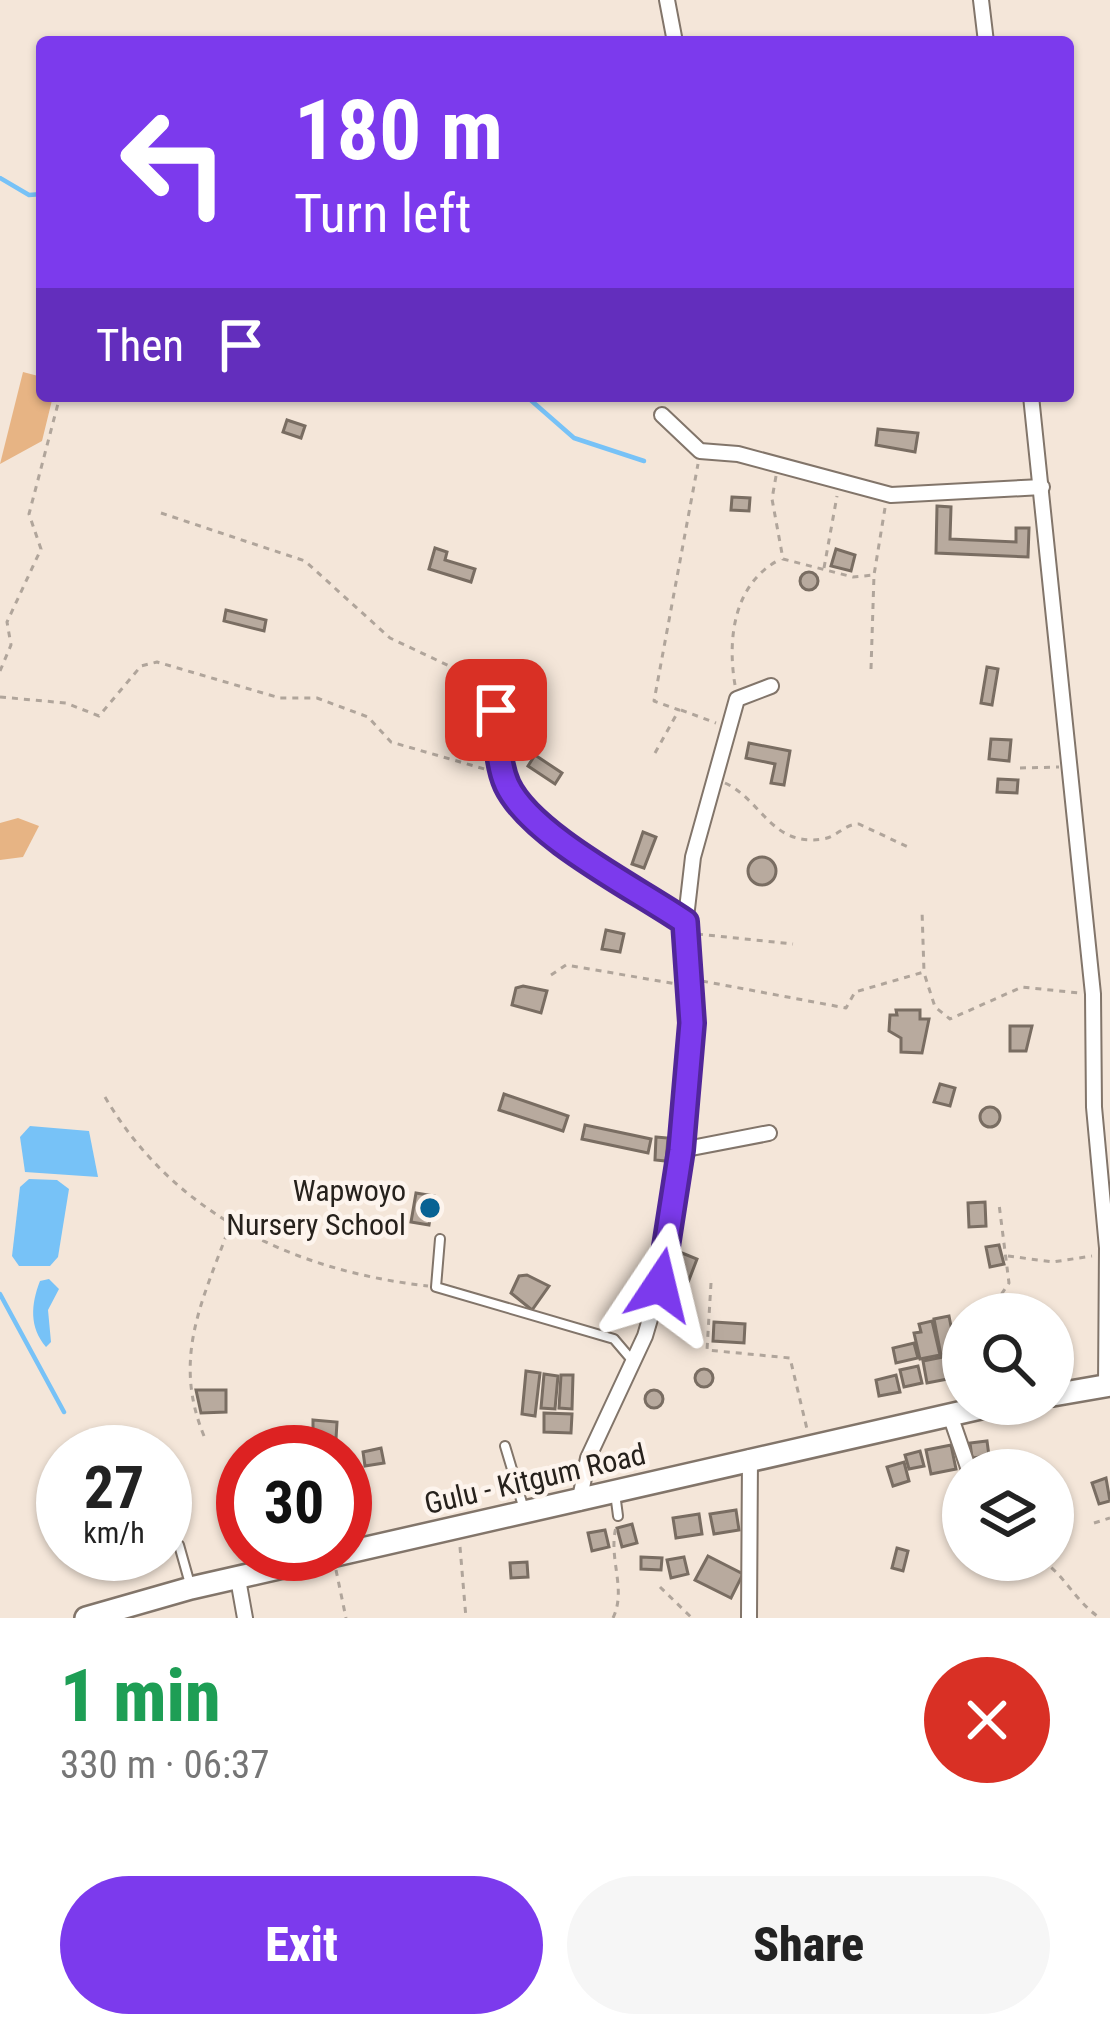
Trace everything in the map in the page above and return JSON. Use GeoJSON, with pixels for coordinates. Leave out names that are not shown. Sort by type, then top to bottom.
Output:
{"type":"FeatureCollection","features":[{"type":"Feature","properties":{"kind":"main road"},"geometry":{"type":"LineString","coordinates":[[1074,1392],[1108,1386]]}},
{"type":"Feature","properties":{"kind":"main road","name":"Gulu - Kitgum Road"},"geometry":{"type":"LineString","coordinates":[[372,1548],[580,1503],[750,1457],[942,1414]]}},
{"type":"Feature","properties":{"kind":"main road","name":"Gulu - Kitgum Road"},"geometry":{"type":"LineString","coordinates":[[86,1618],[228,1581]]}},
{"type":"Feature","properties":{"kind":"street"},"geometry":{"type":"LineString","coordinates":[[667,0],[673,36]]}},
{"type":"Feature","properties":{"kind":"street"},"geometry":{"type":"LineString","coordinates":[[981,0],[985,36]]}},
{"type":"Feature","properties":{"kind":"street"},"geometry":{"type":"LineString","coordinates":[[1032,402],[1093,994],[1108,1386]]}},
{"type":"Feature","properties":{"kind":"street"},"geometry":{"type":"LineString","coordinates":[[662,415],[700,451],[778,465],[891,495],[1042,487]]}},
{"type":"Feature","properties":{"kind":"street"},"geometry":{"type":"LineString","coordinates":[[580,1503],[588,1458],[657,1300],[681,1150],[692,1023],[684,928],[712,781],[736,699],[771,686]]}},
{"type":"Feature","properties":{"kind":"street"},"geometry":{"type":"LineString","coordinates":[[496,710],[503,774],[522,805],[573,852],[611,871],[684,928]]}},
{"type":"Feature","properties":{"kind":"street"},"geometry":{"type":"LineString","coordinates":[[681,1150],[769,1133]]}},
{"type":"Feature","properties":{"kind":"street"},"geometry":{"type":"LineString","coordinates":[[748,1618],[750,1457]]}},
{"type":"Feature","properties":{"kind":"street"},"geometry":{"type":"LineString","coordinates":[[238,1581],[244,1618]]}},
{"type":"Feature","properties":{"kind":"lane"},"geometry":{"type":"LineString","coordinates":[[440,1239],[436,1286],[620,1342],[631,1355],[630,1370]]}},
{"type":"Feature","properties":{"kind":"lane"},"geometry":{"type":"LineString","coordinates":[[505,1446],[525,1514]]}},
{"type":"Feature","properties":{"kind":"lane"},"geometry":{"type":"LineString","coordinates":[[615,1492],[618,1516]]}},
{"type":"Feature","properties":{"kind":"lane"},"geometry":{"type":"LineString","coordinates":[[189,1581],[191,1588]]}},
{"type":"Feature","properties":{"kind":"path"},"geometry":{"type":"LineString","coordinates":[[0,671],[10,645],[7,622],[41,549],[29,514],[58,402]]}},
{"type":"Feature","properties":{"kind":"path"},"geometry":{"type":"LineString","coordinates":[[700,451],[688,538],[670,596],[654,700],[728,730]]}},
{"type":"Feature","properties":{"kind":"path"},"geometry":{"type":"LineString","coordinates":[[778,465],[772,499],[783,559]]}},
{"type":"Feature","properties":{"kind":"path"},"geometry":{"type":"LineString","coordinates":[[824,568],[832,509],[842,484]]}},
{"type":"Feature","properties":{"kind":"path"},"geometry":{"type":"LineString","coordinates":[[871,669],[874,575],[883,511],[891,495]]}},
{"type":"Feature","properties":{"kind":"path"},"geometry":{"type":"LineString","coordinates":[[160,512],[304,562],[391,638],[491,689],[496,710]]}},
{"type":"Feature","properties":{"kind":"path"},"geometry":{"type":"LineString","coordinates":[[736,699],[730,635],[754,576],[783,559],[853,577],[874,575]]}},
{"type":"Feature","properties":{"kind":"path"},"geometry":{"type":"LineString","coordinates":[[0,697],[65,703],[99,716],[141,666],[157,662],[280,698],[317,698],[368,717],[392,742],[503,774]]}},
{"type":"Feature","properties":{"kind":"path"},"geometry":{"type":"LineString","coordinates":[[655,753],[679,710]]}},
{"type":"Feature","properties":{"kind":"path"},"geometry":{"type":"LineString","coordinates":[[1020,768],[1072,766]]}},
{"type":"Feature","properties":{"kind":"path"},"geometry":{"type":"LineString","coordinates":[[712,781],[740,791],[778,831],[822,839],[859,824],[908,847]]}},
{"type":"Feature","properties":{"kind":"path"},"geometry":{"type":"LineString","coordinates":[[922,910],[924,973],[935,1007],[950,1019],[1022,987],[1093,994]]}},
{"type":"Feature","properties":{"kind":"path"},"geometry":{"type":"LineString","coordinates":[[684,928],[793,944]]}},
{"type":"Feature","properties":{"kind":"path"},"geometry":{"type":"LineString","coordinates":[[551,975],[566,965],[687,987],[712,979],[769,996],[846,1008],[855,992],[924,973]]}},
{"type":"Feature","properties":{"kind":"path"},"geometry":{"type":"LineString","coordinates":[[105,1096],[124,1129],[202,1209],[229,1226],[368,1279],[436,1286]]}},
{"type":"Feature","properties":{"kind":"path"},"geometry":{"type":"LineString","coordinates":[[999,1204],[1009,1283],[1002,1293]]}},
{"type":"Feature","properties":{"kind":"path"},"geometry":{"type":"LineString","coordinates":[[204,1436],[187,1375],[194,1325],[229,1226]]}},
{"type":"Feature","properties":{"kind":"path"},"geometry":{"type":"LineString","coordinates":[[1006,1256],[1081,1261],[1106,1248]]}},
{"type":"Feature","properties":{"kind":"path"},"geometry":{"type":"LineString","coordinates":[[711,1282],[707,1350],[790,1358],[809,1443]]}},
{"type":"Feature","properties":{"kind":"path"},"geometry":{"type":"LineString","coordinates":[[613,1618],[618,1594],[611,1545],[618,1516]]}},
{"type":"Feature","properties":{"kind":"path"},"geometry":{"type":"LineString","coordinates":[[1094,1523],[1110,1518]]}},
{"type":"Feature","properties":{"kind":"path"},"geometry":{"type":"LineString","coordinates":[[459,1527],[466,1618]]}},
{"type":"Feature","properties":{"kind":"path"},"geometry":{"type":"LineString","coordinates":[[338,1581],[346,1618]]}},
{"type":"Feature","properties":{"kind":"path"},"geometry":{"type":"LineString","coordinates":[[1066,1581],[1076,1601],[1100,1618]]}},
{"type":"Feature","properties":{"kind":"path"},"geometry":{"type":"LineString","coordinates":[[660,1587],[692,1618]]}},
{"type":"Feature","properties":{"kind":"shaded area"},"geometry":{"type":"Polygon","coordinates":[[[23,372],[36,375],[36,402],[52,402],[42,441],[0,464],[23,372]]]}},
{"type":"Feature","properties":{"kind":"shaded area"},"geometry":{"type":"Polygon","coordinates":[[[18,818],[39,826],[23,857],[0,860],[0,823],[18,818]]]}},
{"type":"Feature","properties":{"kind":"water"},"geometry":{"type":"Polygon","coordinates":[[[30,1126],[89,1131],[98,1177],[25,1172],[20,1137],[30,1126]]]}},
{"type":"Feature","properties":{"kind":"water"},"geometry":{"type":"Polygon","coordinates":[[[29,1179],[57,1180],[69,1189],[58,1257],[50,1266],[19,1266],[12,1256],[20,1187],[29,1179]]]}},
{"type":"Feature","properties":{"kind":"water"},"geometry":{"type":"Polygon","coordinates":[[[49,1279],[59,1289],[48,1310],[51,1342],[46,1347],[34,1323],[33,1307],[40,1281],[49,1279]]]}},
{"type":"Feature","properties":{"kind":"building"},"geometry":{"type":"Polygon","coordinates":[[[287,420],[305,426],[301,438],[283,432],[287,420]]]}},
{"type":"Feature","properties":{"kind":"building"},"geometry":{"type":"Polygon","coordinates":[[[878,429],[918,433],[915,452],[876,445],[878,429]]]}},
{"type":"Feature","properties":{"kind":"building"},"geometry":{"type":"Polygon","coordinates":[[[732,497],[750,498],[749,511],[731,510],[732,497]]]}},
{"type":"Feature","properties":{"kind":"building"},"geometry":{"type":"Polygon","coordinates":[[[937,506],[951,507],[950,539],[1016,542],[1016,528],[1029,528],[1028,557],[936,553],[937,506]]]}},
{"type":"Feature","properties":{"kind":"building"},"geometry":{"type":"Polygon","coordinates":[[[435,548],[447,552],[445,560],[475,569],[471,582],[429,569],[435,548]]]}},
{"type":"Feature","properties":{"kind":"building"},"geometry":{"type":"Polygon","coordinates":[[[836,549],[855,555],[851,571],[831,566],[836,549]]]}},
{"type":"Feature","properties":{"kind":"building"},"geometry":{"type":"Polygon","coordinates":[[[809,572],[818,581],[809,590],[800,581],[809,572]]]}},
{"type":"Feature","properties":{"kind":"building"},"geometry":{"type":"Polygon","coordinates":[[[226,610],[266,620],[264,631],[224,621],[226,610]]]}},
{"type":"Feature","properties":{"kind":"building"},"geometry":{"type":"Polygon","coordinates":[[[987,667],[998,669],[992,705],[981,703],[987,667]]]}},
{"type":"Feature","properties":{"kind":"building"},"geometry":{"type":"Polygon","coordinates":[[[991,739],[1011,740],[1009,761],[989,759],[991,739]]]}},
{"type":"Feature","properties":{"kind":"building"},"geometry":{"type":"Polygon","coordinates":[[[749,743],[790,751],[784,785],[771,783],[775,764],[746,758],[749,743]]]}},
{"type":"Feature","properties":{"kind":"building"},"geometry":{"type":"Polygon","coordinates":[[[535,755],[562,773],[555,784],[528,766],[535,755]]]}},
{"type":"Feature","properties":{"kind":"building"},"geometry":{"type":"Polygon","coordinates":[[[998,779],[1018,780],[1017,793],[997,792],[998,779]]]}},
{"type":"Feature","properties":{"kind":"building"},"geometry":{"type":"Polygon","coordinates":[[[643,832],[656,837],[644,868],[632,864],[643,832]]]}},
{"type":"Feature","properties":{"kind":"building"},"geometry":{"type":"Polygon","coordinates":[[[762,857],[772,861],[776,871],[772,881],[762,885],[752,881],[748,871],[752,861],[762,857]]]}},
{"type":"Feature","properties":{"kind":"building"},"geometry":{"type":"Polygon","coordinates":[[[606,930],[624,934],[620,952],[602,949],[606,930]]]}},
{"type":"Feature","properties":{"kind":"building"},"geometry":{"type":"Polygon","coordinates":[[[516,988],[547,991],[541,1013],[512,1005],[516,988]]]}},
{"type":"Feature","properties":{"kind":"building"},"geometry":{"type":"Polygon","coordinates":[[[896,1010],[920,1010],[920,1019],[929,1019],[922,1053],[901,1052],[901,1038],[889,1031],[890,1015],[897,1015],[896,1010]]]}},
{"type":"Feature","properties":{"kind":"building"},"geometry":{"type":"Polygon","coordinates":[[[1010,1026],[1032,1026],[1026,1051],[1010,1051],[1010,1026]]]}},
{"type":"Feature","properties":{"kind":"building"},"geometry":{"type":"Polygon","coordinates":[[[940,1084],[955,1088],[950,1106],[934,1102],[940,1084]]]}},
{"type":"Feature","properties":{"kind":"building"},"geometry":{"type":"Polygon","coordinates":[[[504,1094],[568,1116],[563,1131],[499,1110],[504,1094]]]}},
{"type":"Feature","properties":{"kind":"building"},"geometry":{"type":"Polygon","coordinates":[[[990,1107],[1000,1117],[990,1127],[980,1117],[990,1107]]]}},
{"type":"Feature","properties":{"kind":"building"},"geometry":{"type":"Polygon","coordinates":[[[585,1125],[651,1139],[648,1153],[582,1139],[585,1125]]]}},
{"type":"Feature","properties":{"kind":"building"},"geometry":{"type":"Polygon","coordinates":[[[656,1137],[668,1138],[666,1161],[655,1160],[656,1137]]]}},
{"type":"Feature","properties":{"kind":"building"},"geometry":{"type":"Polygon","coordinates":[[[416,1193],[434,1196],[429,1225],[411,1222],[416,1193]]]}},
{"type":"Feature","properties":{"kind":"building"},"geometry":{"type":"Polygon","coordinates":[[[985,1202],[986,1226],[969,1227],[968,1203],[985,1202]]]}},
{"type":"Feature","properties":{"kind":"building"},"geometry":{"type":"Polygon","coordinates":[[[999,1245],[1004,1264],[990,1267],[986,1247],[999,1245]]]}},
{"type":"Feature","properties":{"kind":"building"},"geometry":{"type":"Polygon","coordinates":[[[682,1253],[697,1259],[684,1293],[668,1286],[682,1253]]]}},
{"type":"Feature","properties":{"kind":"building"},"geometry":{"type":"Polygon","coordinates":[[[519,1276],[549,1286],[532,1310],[511,1293],[519,1276]]]}},
{"type":"Feature","properties":{"kind":"building"},"geometry":{"type":"Polygon","coordinates":[[[942,1317],[942,1355],[941,1355],[934,1319],[942,1317]]]}},
{"type":"Feature","properties":{"kind":"building"},"geometry":{"type":"Polygon","coordinates":[[[932,1321],[940,1355],[920,1359],[914,1333],[921,1332],[919,1324],[932,1321]]]}},
{"type":"Feature","properties":{"kind":"building"},"geometry":{"type":"Polygon","coordinates":[[[714,1322],[745,1324],[744,1343],[713,1341],[714,1322]]]}},
{"type":"Feature","properties":{"kind":"building"},"geometry":{"type":"Polygon","coordinates":[[[914,1343],[918,1358],[896,1363],[893,1348],[914,1343]]]}},
{"type":"Feature","properties":{"kind":"building"},"geometry":{"type":"Polygon","coordinates":[[[942,1357],[942,1380],[927,1383],[923,1361],[942,1357]]]}},
{"type":"Feature","properties":{"kind":"building"},"geometry":{"type":"Polygon","coordinates":[[[918,1366],[922,1383],[904,1387],[900,1370],[918,1366]]]}},
{"type":"Feature","properties":{"kind":"building"},"geometry":{"type":"Polygon","coordinates":[[[704,1369],[713,1378],[704,1387],[695,1378],[704,1369]]]}},
{"type":"Feature","properties":{"kind":"building"},"geometry":{"type":"Polygon","coordinates":[[[526,1371],[540,1373],[535,1416],[522,1414],[526,1371]]]}},
{"type":"Feature","properties":{"kind":"building"},"geometry":{"type":"Polygon","coordinates":[[[544,1374],[558,1376],[555,1409],[541,1408],[544,1374]]]}},
{"type":"Feature","properties":{"kind":"building"},"geometry":{"type":"Polygon","coordinates":[[[561,1375],[573,1375],[572,1409],[559,1408],[561,1375]]]}},
{"type":"Feature","properties":{"kind":"building"},"geometry":{"type":"Polygon","coordinates":[[[896,1375],[900,1392],[879,1396],[876,1380],[896,1375]]]}},
{"type":"Feature","properties":{"kind":"building"},"geometry":{"type":"Polygon","coordinates":[[[196,1390],[226,1390],[226,1412],[201,1413],[196,1390]]]}},
{"type":"Feature","properties":{"kind":"building"},"geometry":{"type":"Polygon","coordinates":[[[654,1390],[663,1399],[654,1408],[645,1399],[654,1390]]]}},
{"type":"Feature","properties":{"kind":"building"},"geometry":{"type":"Polygon","coordinates":[[[544,1413],[572,1414],[571,1433],[544,1432],[544,1413]]]}},
{"type":"Feature","properties":{"kind":"building"},"geometry":{"type":"Polygon","coordinates":[[[313,1420],[337,1422],[337,1425],[313,1425],[313,1420]]]}},
{"type":"Feature","properties":{"kind":"building"},"geometry":{"type":"Polygon","coordinates":[[[987,1441],[988,1449],[971,1449],[970,1443],[987,1441]]]}},
{"type":"Feature","properties":{"kind":"building"},"geometry":{"type":"Polygon","coordinates":[[[951,1445],[952,1449],[942,1449],[942,1472],[931,1474],[926,1450],[951,1445]]]}},
{"type":"Feature","properties":{"kind":"building"},"geometry":{"type":"Polygon","coordinates":[[[381,1448],[384,1463],[372,1465],[372,1450],[381,1448]]]}},
{"type":"Feature","properties":{"kind":"building"},"geometry":{"type":"Polygon","coordinates":[[[920,1451],[924,1466],[909,1469],[905,1455],[920,1451]]]}},
{"type":"Feature","properties":{"kind":"building"},"geometry":{"type":"Polygon","coordinates":[[[904,1462],[909,1481],[893,1486],[887,1467],[904,1462]]]}},
{"type":"Feature","properties":{"kind":"building"},"geometry":{"type":"Polygon","coordinates":[[[1106,1478],[1110,1501],[1099,1504],[1092,1483],[1106,1478]]]}},
{"type":"Feature","properties":{"kind":"building"},"geometry":{"type":"Polygon","coordinates":[[[736,1510],[739,1530],[714,1534],[710,1514],[736,1510]]]}},
{"type":"Feature","properties":{"kind":"building"},"geometry":{"type":"Polygon","coordinates":[[[699,1514],[702,1534],[676,1538],[673,1518],[699,1514]]]}},
{"type":"Feature","properties":{"kind":"building"},"geometry":{"type":"Polygon","coordinates":[[[632,1524],[637,1543],[622,1547],[617,1528],[632,1524]]]}},
{"type":"Feature","properties":{"kind":"building"},"geometry":{"type":"Polygon","coordinates":[[[605,1530],[609,1547],[592,1551],[588,1533],[605,1530]]]}},
{"type":"Feature","properties":{"kind":"building"},"geometry":{"type":"Polygon","coordinates":[[[897,1548],[908,1551],[903,1571],[892,1568],[897,1548]]]}},
{"type":"Feature","properties":{"kind":"building"},"geometry":{"type":"Polygon","coordinates":[[[708,1556],[743,1574],[731,1598],[695,1580],[708,1556]]]}},
{"type":"Feature","properties":{"kind":"building"},"geometry":{"type":"Polygon","coordinates":[[[641,1557],[662,1558],[661,1570],[641,1569],[641,1557]]]}},
{"type":"Feature","properties":{"kind":"building"},"geometry":{"type":"Polygon","coordinates":[[[684,1557],[688,1574],[671,1578],[667,1560],[684,1557]]]}},
{"type":"Feature","properties":{"kind":"building"},"geometry":{"type":"Polygon","coordinates":[[[527,1562],[528,1577],[511,1578],[510,1563],[527,1562]]]}},
{"type":"Feature","properties":{"kind":"waterway"},"geometry":{"type":"LineString","coordinates":[[0,178],[36,194]]}},
{"type":"Feature","properties":{"kind":"waterway"},"geometry":{"type":"LineString","coordinates":[[533,402],[574,438],[644,461]]}},
{"type":"Feature","properties":{"kind":"waterway"},"geometry":{"type":"LineString","coordinates":[[0,1294],[64,1412]]}},
{"type":"Feature","properties":{"kind":"place","name":"Wapwoyo Nursery School"},"geometry":{"type":"Point","coordinates":[430,1208]}},
{"type":"Feature","properties":{"kind":"route"},"geometry":{"type":"LineString","coordinates":[[496,710],[503,774],[522,805],[573,852],[611,871],[685,922],[692,1023],[684,1068],[681,1150],[660,1285]]}}]}
